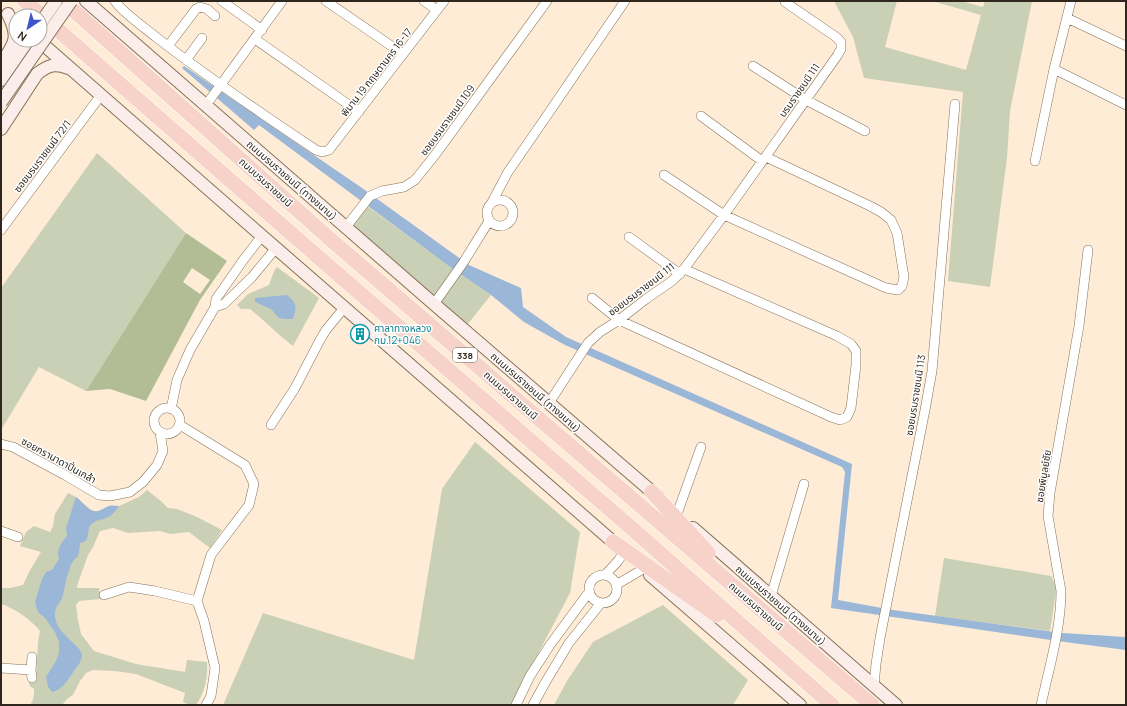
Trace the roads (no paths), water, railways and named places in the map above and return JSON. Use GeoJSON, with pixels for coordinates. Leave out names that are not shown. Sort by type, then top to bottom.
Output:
{"type":"FeatureCollection","features":[{"type":"Feature","properties":{"kind":"highway","name":"338"},"geometry":{"type":"LineString","coordinates":[[25,1],[330,268],[636,532],[832,705]]}},
{"type":"Feature","properties":{"kind":"highway","name":"ถนนบรมราชชนนี"},"geometry":{"type":"LineString","coordinates":[[63,1],[330,239],[872,705]]}},
{"type":"Feature","properties":{"kind":"highway"},"geometry":{"type":"LineString","coordinates":[[652,492],[722,568],[774,621]]}},
{"type":"Feature","properties":{"kind":"highway"},"geometry":{"type":"LineString","coordinates":[[613,542],[782,661]]}},
{"type":"Feature","properties":{"kind":"main road"},"geometry":{"type":"LineString","coordinates":[[48,12],[56,1]]}},
{"type":"Feature","properties":{"kind":"main road"},"geometry":{"type":"LineString","coordinates":[[1,102],[71,1]]}},
{"type":"Feature","properties":{"kind":"main road","name":"ถนนบรมราชชนนี (ทางขนาน)"},"geometry":{"type":"LineString","coordinates":[[86,1],[96,6],[209,101],[346,227],[896,705]]}},
{"type":"Feature","properties":{"kind":"main road"},"geometry":{"type":"LineString","coordinates":[[1,64],[11,48]]}},
{"type":"Feature","properties":{"kind":"main road"},"geometry":{"type":"LineString","coordinates":[[1,80],[23,48]]}},
{"type":"Feature","properties":{"kind":"main road"},"geometry":{"type":"LineString","coordinates":[[47,48],[800,705]]}},
{"type":"Feature","properties":{"kind":"main road"},"geometry":{"type":"LineString","coordinates":[[1,129],[41,70],[53,65],[63,66],[73,70]]}},
{"type":"Feature","properties":{"kind":"street"},"geometry":{"type":"LineString","coordinates":[[115,1],[168,46],[221,86]]}},
{"type":"Feature","properties":{"kind":"street"},"geometry":{"type":"LineString","coordinates":[[222,1],[262,30]]}},
{"type":"Feature","properties":{"kind":"street"},"geometry":{"type":"LineString","coordinates":[[209,101],[282,1]]}},
{"type":"Feature","properties":{"kind":"street"},"geometry":{"type":"LineString","coordinates":[[326,1],[403,54]]}},
{"type":"Feature","properties":{"kind":"street"},"geometry":{"type":"LineString","coordinates":[[424,1],[437,10]]}},
{"type":"Feature","properties":{"kind":"street","name":"พิมาน 19 กฤษดานคร 16-17"},"geometry":{"type":"LineString","coordinates":[[221,86],[316,150],[322,152],[328,150],[444,1]]}},
{"type":"Feature","properties":{"kind":"street","name":"ซอยบรมราชชนนี 109"},"geometry":{"type":"LineString","coordinates":[[346,227],[370,196],[382,191],[404,187],[415,180],[435,155],[547,1]]}},
{"type":"Feature","properties":{"kind":"street"},"geometry":{"type":"LineString","coordinates":[[492,202],[503,200],[512,207],[512,219],[509,223],[504,226],[493,225],[487,216],[486,211],[488,206],[492,202],[508,172],[625,1]]}},
{"type":"Feature","properties":{"kind":"street"},"geometry":{"type":"LineString","coordinates":[[1035,162],[1054,69],[1071,1]]}},
{"type":"Feature","properties":{"kind":"street","name":"บรมราชชนนี 111"},"geometry":{"type":"LineString","coordinates":[[772,149],[841,49],[841,42],[836,36],[785,2]]}},
{"type":"Feature","properties":{"kind":"street"},"geometry":{"type":"LineString","coordinates":[[168,46],[196,9],[200,7],[206,9],[215,16]]}},
{"type":"Feature","properties":{"kind":"street"},"geometry":{"type":"LineString","coordinates":[[1067,18],[1126,46]]}},
{"type":"Feature","properties":{"kind":"street"},"geometry":{"type":"LineString","coordinates":[[186,60],[202,38]]}},
{"type":"Feature","properties":{"kind":"street"},"geometry":{"type":"LineString","coordinates":[[255,39],[359,112]]}},
{"type":"Feature","properties":{"kind":"street"},"geometry":{"type":"LineString","coordinates":[[753,66],[806,100],[865,131]]}},
{"type":"Feature","properties":{"kind":"street"},"geometry":{"type":"LineString","coordinates":[[1054,69],[1126,105]]}},
{"type":"Feature","properties":{"kind":"street","name":"ซอยบรมราชชนนี 72/1"},"geometry":{"type":"LineString","coordinates":[[1,230],[101,96]]}},
{"type":"Feature","properties":{"kind":"street","name":"ซอยบรมราชชนนี 113"},"geometry":{"type":"LineString","coordinates":[[874,686],[886,603],[924,418],[932,370],[954,104]]}},
{"type":"Feature","properties":{"kind":"street"},"geometry":{"type":"LineString","coordinates":[[664,175],[724,215],[886,288],[898,290],[902,286],[904,277],[897,233],[891,220],[870,206],[764,159],[701,116]]}},
{"type":"Feature","properties":{"kind":"street","name":"ซอยบรมราชชนนี 111"},"geometry":{"type":"LineString","coordinates":[[549,403],[588,342],[600,332],[620,320],[682,272],[772,149]]}},
{"type":"Feature","properties":{"kind":"street"},"geometry":{"type":"LineString","coordinates":[[434,304],[463,263],[489,221]]}},
{"type":"Feature","properties":{"kind":"street"},"geometry":{"type":"LineString","coordinates":[[160,433],[166,435],[177,431],[180,425],[179,416],[176,411],[171,409],[177,380],[190,350],[215,307],[216,299],[262,236]]}},
{"type":"Feature","properties":{"kind":"street"},"geometry":{"type":"LineString","coordinates":[[592,298],[620,320],[831,417],[840,420],[847,417],[851,408],[856,365],[856,352],[851,344],[837,336],[682,272],[629,237]]}},
{"type":"Feature","properties":{"kind":"street"},"geometry":{"type":"LineString","coordinates":[[215,307],[224,304],[252,277],[276,248]]}},
{"type":"Feature","properties":{"kind":"street","name":"ซอยพิบูลย์ชัย"},"geometry":{"type":"LineString","coordinates":[[1041,705],[1053,651],[1061,602],[1061,591],[1048,516],[1049,501],[1079,326],[1088,250]]}},
{"type":"Feature","properties":{"kind":"street"},"geometry":{"type":"LineString","coordinates":[[272,425],[295,388],[320,340],[344,308]]}},
{"type":"Feature","properties":{"kind":"street","name":"ซอยกรานาดาปิ่นเกล้า"},"geometry":{"type":"LineString","coordinates":[[1,444],[13,447],[99,495],[110,496],[130,492],[142,482],[157,465],[163,451],[160,433],[154,426],[154,416],[161,409],[171,409]]}},
{"type":"Feature","properties":{"kind":"street"},"geometry":{"type":"LineString","coordinates":[[180,425],[245,465],[254,484],[249,505],[211,555],[197,601],[204,621],[215,668],[211,696],[206,705]]}},
{"type":"Feature","properties":{"kind":"street"},"geometry":{"type":"LineString","coordinates":[[677,514],[701,447]]}},
{"type":"Feature","properties":{"kind":"street"},"geometry":{"type":"LineString","coordinates":[[771,596],[804,484]]}},
{"type":"Feature","properties":{"kind":"street"},"geometry":{"type":"LineString","coordinates":[[1,531],[18,537]]}},
{"type":"Feature","properties":{"kind":"street"},"geometry":{"type":"LineString","coordinates":[[605,576],[624,552]]}},
{"type":"Feature","properties":{"kind":"street"},"geometry":{"type":"LineString","coordinates":[[616,586],[643,569]]}},
{"type":"Feature","properties":{"kind":"street"},"geometry":{"type":"LineString","coordinates":[[605,576],[610,577],[614,581],[617,591],[612,600],[602,603],[596,601],[592,597],[589,592],[589,586],[595,578],[605,576]]}},
{"type":"Feature","properties":{"kind":"street"},"geometry":{"type":"LineString","coordinates":[[104,595],[129,587],[155,591],[197,601]]}},
{"type":"Feature","properties":{"kind":"street"},"geometry":{"type":"LineString","coordinates":[[516,705],[530,676],[550,645],[589,592]]}},
{"type":"Feature","properties":{"kind":"street"},"geometry":{"type":"LineString","coordinates":[[533,705],[569,644],[602,603]]}},
{"type":"Feature","properties":{"kind":"street"},"geometry":{"type":"LineString","coordinates":[[1,668],[31,674],[32,657]]}},
{"type":"Feature","properties":{"kind":"water"},"geometry":{"type":"Polygon","coordinates":[[[184,66],[362,188],[469,265],[521,288],[523,307],[566,337],[852,464],[838,600],[893,610],[1062,633],[1126,637],[1126,650],[831,608],[845,472],[842,467],[565,345],[524,322],[491,295],[450,267],[259,125],[254,130],[182,68],[184,66]]]}},
{"type":"Feature","properties":{"kind":"water"},"geometry":{"type":"Polygon","coordinates":[[[287,295],[293,300],[295,306],[293,319],[279,318],[271,309],[255,302],[255,298],[287,295]]]}},
{"type":"Feature","properties":{"kind":"water"},"geometry":{"type":"Polygon","coordinates":[[[76,497],[88,508],[94,511],[99,511],[110,506],[119,506],[111,515],[97,521],[89,527],[86,541],[80,543],[78,556],[73,561],[71,566],[62,598],[55,612],[58,626],[80,651],[82,658],[64,685],[52,692],[48,687],[46,677],[59,653],[59,642],[55,632],[45,618],[38,612],[35,602],[42,579],[46,572],[52,570],[59,559],[59,550],[61,544],[67,536],[66,528],[76,497]]]}},
{"type":"Feature","properties":{"kind":"place","name":"ศาลาทางหลวง กม.12+046"},"geometry":{"type":"Point","coordinates":[360,334]}}]}
